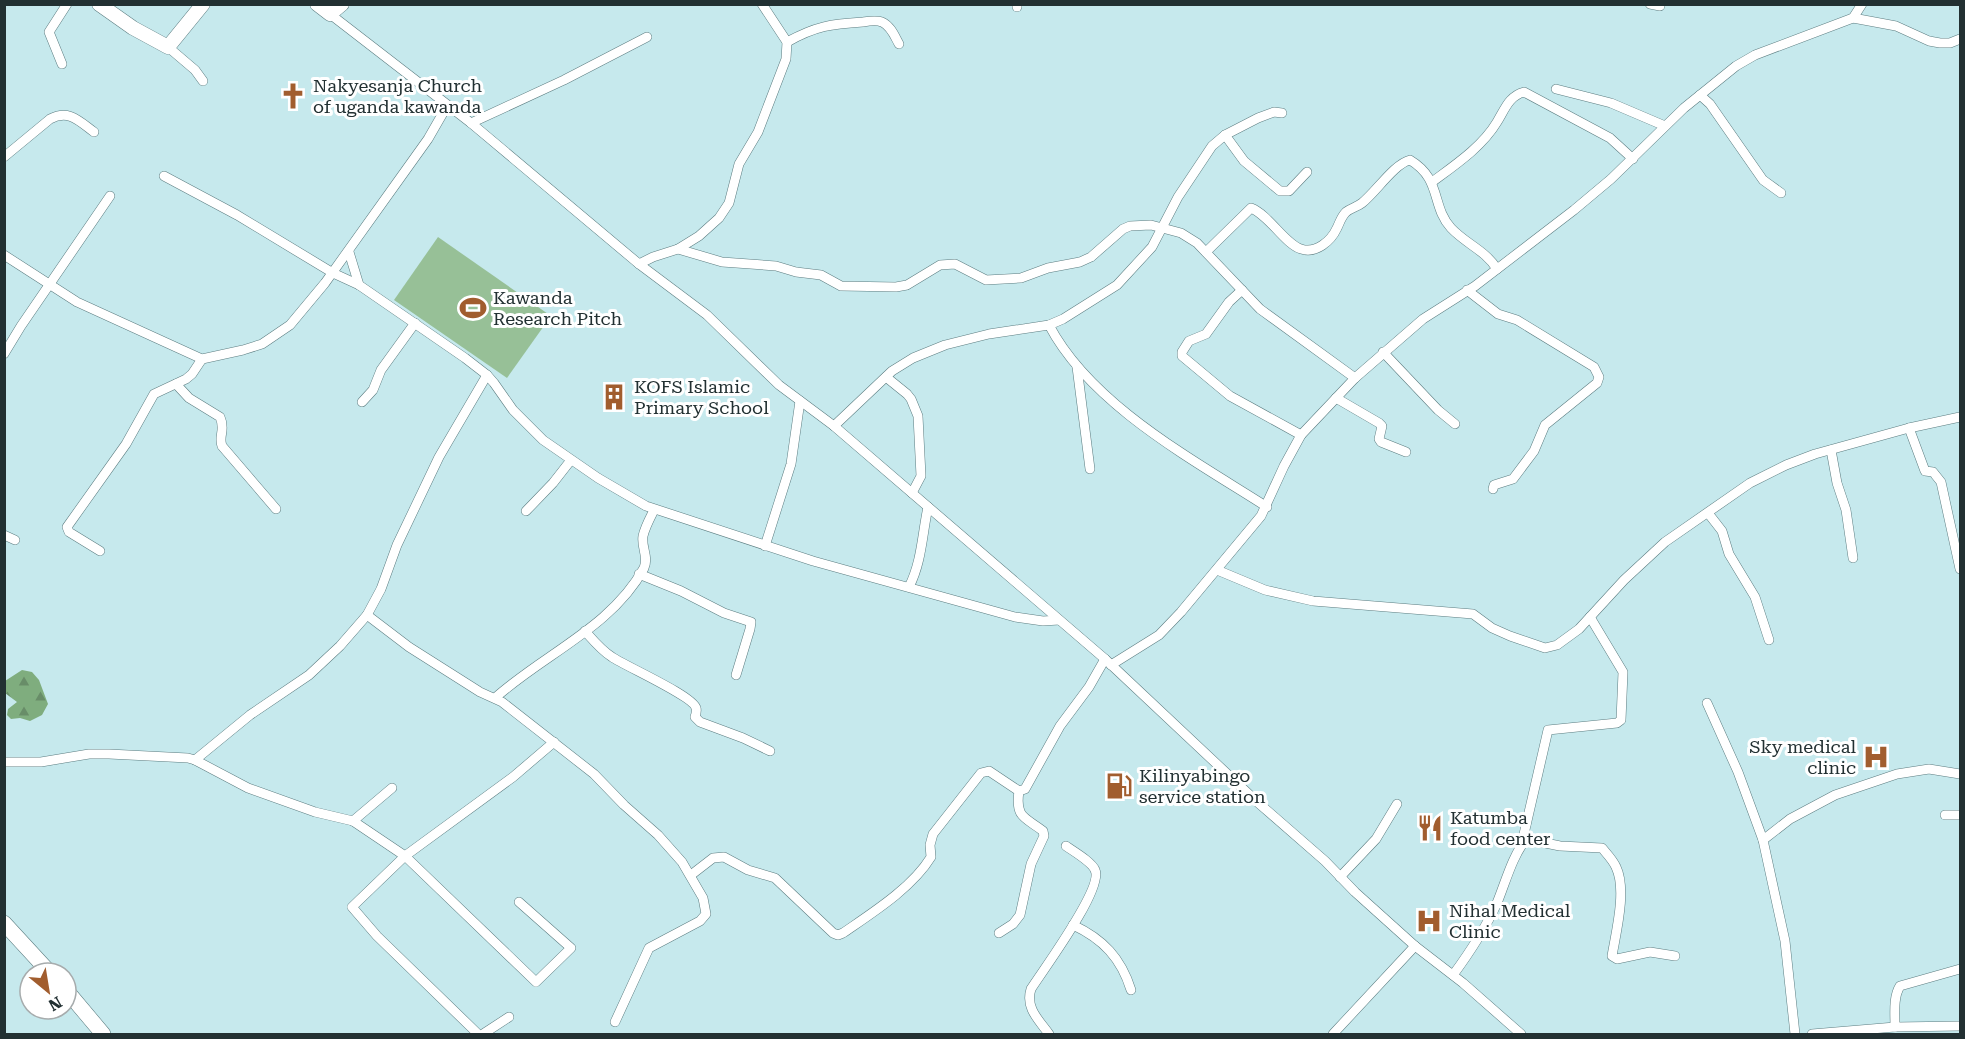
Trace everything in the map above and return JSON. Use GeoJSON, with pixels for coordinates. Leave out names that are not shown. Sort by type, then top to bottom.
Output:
{"type":"FeatureCollection","features":[{"type":"Feature","properties":{"kind":"main road"},"geometry":{"type":"LineString","coordinates":[[4,923],[39,961]]}},
{"type":"Feature","properties":{"kind":"main road"},"geometry":{"type":"LineString","coordinates":[[78,1005],[103,1035]]}},
{"type":"Feature","properties":{"kind":"street"},"geometry":{"type":"LineString","coordinates":[[62,64],[49,32],[67,4]]}},
{"type":"Feature","properties":{"kind":"street"},"geometry":{"type":"LineString","coordinates":[[99,4],[133,28],[168,47],[195,70],[203,81]]}},
{"type":"Feature","properties":{"kind":"street"},"geometry":{"type":"LineString","coordinates":[[168,47],[203,4]]}},
{"type":"Feature","properties":{"kind":"street"},"geometry":{"type":"LineString","coordinates":[[317,4],[471,123],[639,264],[707,315],[779,385],[834,426],[1108,662],[1414,946],[1453,975],[1521,1035]]}},
{"type":"Feature","properties":{"kind":"street"},"geometry":{"type":"LineString","coordinates":[[330,14],[342,4]]}},
{"type":"Feature","properties":{"kind":"street"},"geometry":{"type":"LineString","coordinates":[[639,264],[678,249],[712,225],[729,203],[740,164],[758,132],[786,58],[787,42],[762,4]]}},
{"type":"Feature","properties":{"kind":"street"},"geometry":{"type":"LineString","coordinates":[[1853,18],[1862,4]]}},
{"type":"Feature","properties":{"kind":"street"},"geometry":{"type":"LineString","coordinates":[[1019,791],[1025,789],[1060,726],[1108,662],[1159,635],[1182,612],[1250,531],[1267,507],[1284,466],[1301,435],[1355,378],[1422,319],[1497,269],[1574,210],[1633,159],[1665,126],[1736,66],[1755,55],[1853,18],[1896,26],[1940,43],[1950,44],[1960,39]]}},
{"type":"Feature","properties":{"kind":"street"},"geometry":{"type":"LineString","coordinates":[[787,42],[816,28],[832,24],[882,21],[892,31],[899,44]]}},
{"type":"Feature","properties":{"kind":"street"},"geometry":{"type":"LineString","coordinates":[[471,123],[564,80],[647,37]]}},
{"type":"Feature","properties":{"kind":"street"},"geometry":{"type":"LineString","coordinates":[[1556,89],[1611,103],[1665,126]]}},
{"type":"Feature","properties":{"kind":"street"},"geometry":{"type":"LineString","coordinates":[[1432,182],[1483,140],[1497,123],[1510,100],[1516,94],[1524,92],[1610,138],[1633,159]]}},
{"type":"Feature","properties":{"kind":"street"},"geometry":{"type":"LineString","coordinates":[[1700,95],[1710,104],[1763,180],[1781,193]]}},
{"type":"Feature","properties":{"kind":"street"},"geometry":{"type":"LineString","coordinates":[[4,255],[77,302],[202,359],[243,351],[278,335],[290,325],[349,252],[428,139],[447,106]]}},
{"type":"Feature","properties":{"kind":"street"},"geometry":{"type":"LineString","coordinates":[[834,426],[886,377],[913,358],[945,345],[989,334],[1049,325],[1063,319],[1117,285],[1152,247],[1178,196],[1202,159],[1225,135],[1258,118],[1274,112],[1282,113]]}},
{"type":"Feature","properties":{"kind":"street"},"geometry":{"type":"LineString","coordinates":[[4,158],[56,116],[73,116],[94,132]]}},
{"type":"Feature","properties":{"kind":"street"},"geometry":{"type":"LineString","coordinates":[[1225,135],[1244,160],[1280,191],[1289,191],[1307,172]]}},
{"type":"Feature","properties":{"kind":"street"},"geometry":{"type":"LineString","coordinates":[[1206,252],[1251,208],[1282,232],[1294,246],[1304,250],[1314,250],[1330,238],[1347,210],[1363,202],[1405,162],[1413,162],[1425,172],[1432,182],[1443,213],[1452,228],[1491,260],[1497,269]]}},
{"type":"Feature","properties":{"kind":"street"},"geometry":{"type":"LineString","coordinates":[[164,176],[237,215],[333,273],[359,285],[415,323],[487,375],[513,411],[534,432],[571,460],[630,498],[654,510],[813,561],[1015,617],[1043,621],[1059,620]]}},
{"type":"Feature","properties":{"kind":"street"},"geometry":{"type":"LineString","coordinates":[[4,354],[110,196]]}},
{"type":"Feature","properties":{"kind":"street"},"geometry":{"type":"LineString","coordinates":[[678,249],[722,262],[776,266],[796,272],[821,275],[841,286],[896,287],[907,285],[940,265],[955,264],[986,280],[1021,278],[1048,268],[1080,262],[1091,257],[1123,229],[1130,226],[1151,225],[1181,233],[1197,243],[1251,302],[1355,378]]}},
{"type":"Feature","properties":{"kind":"street"},"geometry":{"type":"LineString","coordinates":[[349,252],[359,285]]}},
{"type":"Feature","properties":{"kind":"street"},"geometry":{"type":"LineString","coordinates":[[1242,290],[1229,302],[1206,334],[1189,341],[1182,356],[1230,396],[1301,435]]}},
{"type":"Feature","properties":{"kind":"street"},"geometry":{"type":"LineString","coordinates":[[1467,290],[1498,314],[1517,320],[1594,367],[1599,377],[1597,383],[1545,425],[1534,451],[1513,479],[1494,485],[1493,489]]}},
{"type":"Feature","properties":{"kind":"street"},"geometry":{"type":"LineString","coordinates":[[362,402],[373,390],[381,370],[415,323]]}},
{"type":"Feature","properties":{"kind":"street"},"geometry":{"type":"LineString","coordinates":[[1049,325],[1077,368],[1097,388],[1145,428],[1267,507]]}},
{"type":"Feature","properties":{"kind":"street"},"geometry":{"type":"LineString","coordinates":[[1383,352],[1438,410],[1455,424]]}},
{"type":"Feature","properties":{"kind":"street"},"geometry":{"type":"LineString","coordinates":[[100,551],[69,532],[67,526],[126,444],[154,394],[192,374],[202,359]]}},
{"type":"Feature","properties":{"kind":"street"},"geometry":{"type":"LineString","coordinates":[[1077,368],[1090,469]]}},
{"type":"Feature","properties":{"kind":"street"},"geometry":{"type":"LineString","coordinates":[[195,760],[250,715],[309,675],[340,646],[367,615],[381,589],[397,544],[439,457],[487,375]]}},
{"type":"Feature","properties":{"kind":"street"},"geometry":{"type":"LineString","coordinates":[[886,377],[911,399],[918,416],[921,476],[912,493]]}},
{"type":"Feature","properties":{"kind":"street"},"geometry":{"type":"LineString","coordinates":[[176,384],[189,398],[220,417],[223,429],[220,442],[222,446],[276,508]]}},
{"type":"Feature","properties":{"kind":"street"},"geometry":{"type":"LineString","coordinates":[[1336,398],[1379,423],[1382,426],[1379,438],[1381,442],[1406,452]]}},
{"type":"Feature","properties":{"kind":"street"},"geometry":{"type":"LineString","coordinates":[[765,546],[790,464],[800,401]]}},
{"type":"Feature","properties":{"kind":"street"},"geometry":{"type":"LineString","coordinates":[[1217,570],[1266,590],[1313,601],[1473,614],[1492,628],[1545,648],[1557,645],[1569,638],[1644,559],[1682,528],[1708,513],[1750,483],[1786,465],[1831,450],[1909,428],[1960,417]]}},
{"type":"Feature","properties":{"kind":"street"},"geometry":{"type":"LineString","coordinates":[[1909,428],[1925,471],[1933,472],[1941,483],[1960,569]]}},
{"type":"Feature","properties":{"kind":"street"},"geometry":{"type":"LineString","coordinates":[[1831,450],[1837,483],[1846,510],[1853,558]]}},
{"type":"Feature","properties":{"kind":"street"},"geometry":{"type":"LineString","coordinates":[[526,510],[571,460]]}},
{"type":"Feature","properties":{"kind":"street"},"geometry":{"type":"LineString","coordinates":[[909,587],[921,557],[922,533],[928,507]]}},
{"type":"Feature","properties":{"kind":"street"},"geometry":{"type":"LineString","coordinates":[[495,698],[514,681],[585,631],[617,605],[646,561],[644,534],[654,510]]}},
{"type":"Feature","properties":{"kind":"street"},"geometry":{"type":"LineString","coordinates":[[1708,513],[1722,531],[1729,554],[1755,597],[1769,640]]}},
{"type":"Feature","properties":{"kind":"street"},"geometry":{"type":"LineString","coordinates":[[4,535],[15,540]]}},
{"type":"Feature","properties":{"kind":"street"},"geometry":{"type":"LineString","coordinates":[[639,574],[681,591],[724,613],[751,622],[736,675]]}},
{"type":"Feature","properties":{"kind":"street"},"geometry":{"type":"LineString","coordinates":[[367,615],[409,647],[480,692],[495,698],[594,774],[658,835],[691,875],[703,898],[706,914],[700,921],[649,948],[615,1022]]}},
{"type":"Feature","properties":{"kind":"street"},"geometry":{"type":"LineString","coordinates":[[1590,617],[1623,672],[1622,715],[1617,723],[1548,730],[1524,834],[1527,839],[1560,846],[1600,847],[1616,865],[1619,878],[1620,914],[1612,956],[1617,958],[1650,952],[1675,956]]}},
{"type":"Feature","properties":{"kind":"street"},"geometry":{"type":"LineString","coordinates":[[585,631],[611,657],[664,684],[694,704],[695,717],[700,722],[770,751]]}},
{"type":"Feature","properties":{"kind":"street"},"geometry":{"type":"LineString","coordinates":[[1707,703],[1738,772],[1763,840],[1785,941],[1795,1035]]}},
{"type":"Feature","properties":{"kind":"street"},"geometry":{"type":"LineString","coordinates":[[478,1035],[377,936],[352,907],[405,856],[513,777],[554,742]]}},
{"type":"Feature","properties":{"kind":"street"},"geometry":{"type":"LineString","coordinates":[[4,762],[40,762],[89,754],[156,755],[195,760],[248,788],[315,812],[353,821],[405,856],[536,982],[570,948],[519,902]]}},
{"type":"Feature","properties":{"kind":"street"},"geometry":{"type":"LineString","coordinates":[[1763,840],[1790,819],[1835,795],[1898,774],[1929,769],[1960,774]]}},
{"type":"Feature","properties":{"kind":"street"},"geometry":{"type":"LineString","coordinates":[[691,875],[713,858],[724,857],[748,870],[775,878],[833,933],[840,935],[903,889],[916,876],[931,857],[930,845],[933,834],[981,773],[989,771],[1019,791]]}},
{"type":"Feature","properties":{"kind":"street"},"geometry":{"type":"LineString","coordinates":[[353,821],[392,788]]}},
{"type":"Feature","properties":{"kind":"street"},"geometry":{"type":"LineString","coordinates":[[999,933],[1013,924],[1020,915],[1031,864],[1044,836],[1043,831],[1022,816],[1018,807],[1019,791]]}},
{"type":"Feature","properties":{"kind":"street"},"geometry":{"type":"LineString","coordinates":[[1340,877],[1376,839],[1397,804]]}},
{"type":"Feature","properties":{"kind":"street"},"geometry":{"type":"LineString","coordinates":[[1945,815],[1960,815]]}},
{"type":"Feature","properties":{"kind":"street"},"geometry":{"type":"LineString","coordinates":[[1453,975],[1482,933],[1519,849],[1527,839]]}},
{"type":"Feature","properties":{"kind":"street"},"geometry":{"type":"LineString","coordinates":[[1049,1035],[1032,1011],[1028,998],[1031,989],[1086,905],[1096,873],[1094,867],[1066,846]]}},
{"type":"Feature","properties":{"kind":"street"},"geometry":{"type":"LineString","coordinates":[[1073,925],[1102,943],[1122,968],[1131,990]]}},
{"type":"Feature","properties":{"kind":"street"},"geometry":{"type":"LineString","coordinates":[[1334,1035],[1414,946]]}},
{"type":"Feature","properties":{"kind":"street"},"geometry":{"type":"LineString","coordinates":[[1895,1027],[1897,990],[1900,986],[1960,969]]}},
{"type":"Feature","properties":{"kind":"street"},"geometry":{"type":"LineString","coordinates":[[483,1035],[509,1017]]}},
{"type":"Feature","properties":{"kind":"street"},"geometry":{"type":"LineString","coordinates":[[1812,1035],[1895,1027],[1960,1026]]}},
{"type":"Feature","properties":{"kind":"green space","name":"Kawanda Research Pitch"},"geometry":{"type":"Polygon","coordinates":[[[438,237],[551,316],[507,378],[394,300],[438,237]]]}},
{"type":"Feature","properties":{"kind":"green space"},"geometry":{"type":"Polygon","coordinates":[[[22,670],[32,672],[39,680],[48,704],[42,715],[30,721],[20,718],[11,719],[7,715],[8,709],[17,702],[5,693],[5,681],[22,670]]]}},
{"type":"Feature","properties":{"kind":"place","name":"Nakyesanja Church of uganda kawanda"},"geometry":{"type":"Point","coordinates":[293,96]}},
{"type":"Feature","properties":{"kind":"place","name":"Kawanda Research Pitch"},"geometry":{"type":"Point","coordinates":[473,308]}},
{"type":"Feature","properties":{"kind":"place","name":"KOFS Islamic Primary School"},"geometry":{"type":"Point","coordinates":[614,397]}},
{"type":"Feature","properties":{"kind":"place","name":"Sky medical clinic"},"geometry":{"type":"Point","coordinates":[1876,757]}},
{"type":"Feature","properties":{"kind":"place","name":"Kilinyabingo service station"},"geometry":{"type":"Point","coordinates":[1119,786]}},
{"type":"Feature","properties":{"kind":"place","name":"Katumba food center"},"geometry":{"type":"Point","coordinates":[1430,828]}},
{"type":"Feature","properties":{"kind":"place","name":"Nihal Medical Clinic"},"geometry":{"type":"Point","coordinates":[1429,921]}}]}
